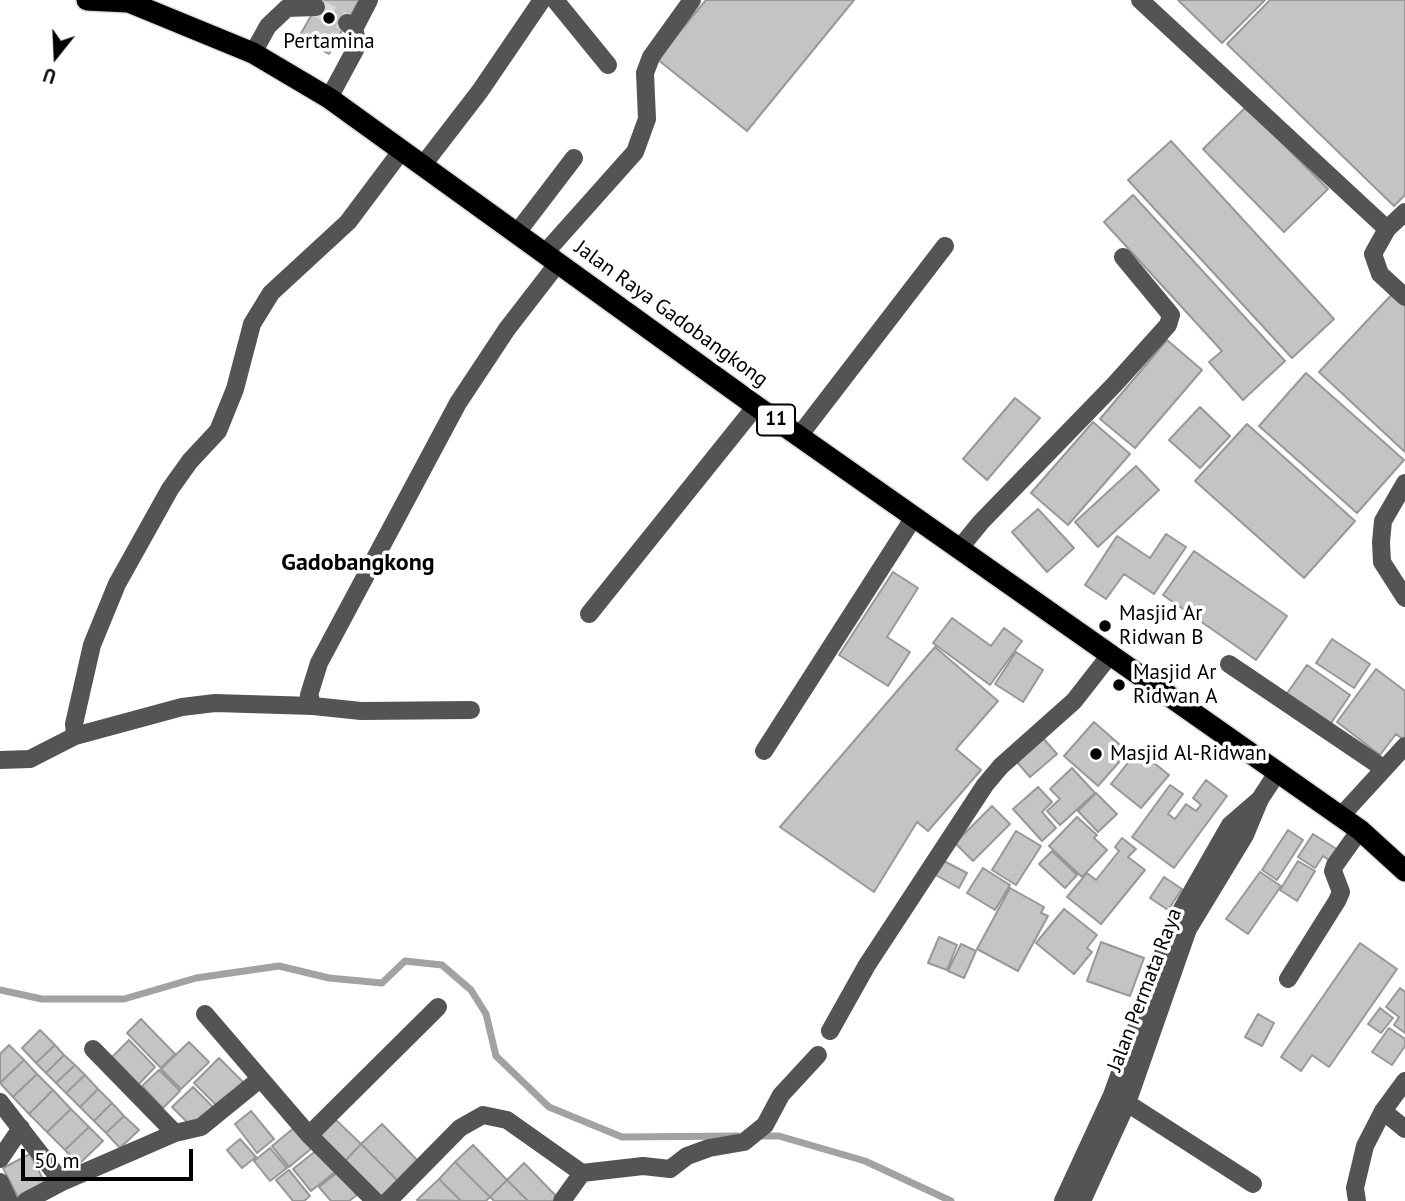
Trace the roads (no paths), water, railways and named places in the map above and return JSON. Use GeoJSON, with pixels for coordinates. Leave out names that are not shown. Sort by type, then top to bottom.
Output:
{"type":"FeatureCollection","features":[{"type":"Feature","properties":{"kind":"highway","name":"Jalan Raya Gadobangkong"},"geometry":{"type":"LineString","coordinates":[[87,0],[126,1],[253,53],[329,98],[756,406],[1360,830],[1405,871]]}},
{"type":"Feature","properties":{"kind":"street"},"geometry":{"type":"LineString","coordinates":[[329,98],[358,40],[350,26],[369,0]]}},
{"type":"Feature","properties":{"kind":"street"},"geometry":{"type":"LineString","coordinates":[[423,165],[480,91],[542,0]]}},
{"type":"Feature","properties":{"kind":"street"},"geometry":{"type":"LineString","coordinates":[[555,0],[608,65]]}},
{"type":"Feature","properties":{"kind":"street"},"geometry":{"type":"LineString","coordinates":[[313,706],[309,695],[318,663],[458,403],[551,259],[635,152],[648,119],[645,74],[648,65],[692,0]]}},
{"type":"Feature","properties":{"kind":"street"},"geometry":{"type":"LineString","coordinates":[[1140,0],[1387,229]]}},
{"type":"Feature","properties":{"kind":"street"},"geometry":{"type":"LineString","coordinates":[[253,53],[268,26],[287,8],[308,4]]}},
{"type":"Feature","properties":{"kind":"street"},"geometry":{"type":"LineString","coordinates":[[75,736],[74,724],[92,645],[117,584],[170,489],[190,461],[218,431],[235,389],[252,324],[271,293],[348,222],[402,150]]}},
{"type":"Feature","properties":{"kind":"street"},"geometry":{"type":"LineString","coordinates":[[516,234],[574,158]]}},
{"type":"Feature","properties":{"kind":"street"},"geometry":{"type":"LineString","coordinates":[[1405,212],[1387,229],[1373,254],[1380,274],[1405,297]]}},
{"type":"Feature","properties":{"kind":"street"},"geometry":{"type":"LineString","coordinates":[[799,436],[945,246]]}},
{"type":"Feature","properties":{"kind":"street"},"geometry":{"type":"LineString","coordinates":[[959,549],[981,522],[1114,385],[1168,325],[1171,315],[1123,257]]}},
{"type":"Feature","properties":{"kind":"street"},"geometry":{"type":"LineString","coordinates":[[589,614],[756,406]]}},
{"type":"Feature","properties":{"kind":"street"},"geometry":{"type":"LineString","coordinates":[[1405,484],[1398,491],[1383,521],[1381,542],[1382,562],[1405,598]]}},
{"type":"Feature","properties":{"kind":"street"},"geometry":{"type":"LineString","coordinates":[[764,751],[914,517]]}},
{"type":"Feature","properties":{"kind":"street"},"geometry":{"type":"LineString","coordinates":[[830,1031],[867,965],[985,785],[1001,766],[1074,701],[1110,655]]}},
{"type":"Feature","properties":{"kind":"street"},"geometry":{"type":"LineString","coordinates":[[1229,664],[1382,768]]}},
{"type":"Feature","properties":{"kind":"street"},"geometry":{"type":"LineString","coordinates":[[0,760],[30,759],[75,736],[182,706],[313,706],[361,711],[471,710]]}},
{"type":"Feature","properties":{"kind":"street"},"geometry":{"type":"LineString","coordinates":[[1340,817],[1382,768],[1405,746]]}},
{"type":"Feature","properties":{"kind":"street"},"geometry":{"type":"LineString","coordinates":[[1063,1201],[1112,1095],[1174,923],[1230,825],[1260,799],[1277,773]]}},
{"type":"Feature","properties":{"kind":"street","name":"Jalan Permata Raya"},"geometry":{"type":"LineString","coordinates":[[1082,1201],[1127,1103],[1188,929],[1245,835],[1260,799]]}},
{"type":"Feature","properties":{"kind":"street"},"geometry":{"type":"LineString","coordinates":[[1288,979],[1337,901],[1341,892],[1333,872],[1335,865],[1360,830]]}},
{"type":"Feature","properties":{"kind":"street"},"geometry":{"type":"LineString","coordinates":[[309,1135],[438,1007]]}},
{"type":"Feature","properties":{"kind":"street"},"geometry":{"type":"LineString","coordinates":[[205,1014],[309,1135],[375,1201]]}},
{"type":"Feature","properties":{"kind":"street"},"geometry":{"type":"LineString","coordinates":[[93,1049],[175,1133]]}},
{"type":"Feature","properties":{"kind":"street"},"geometry":{"type":"LineString","coordinates":[[388,1201],[460,1128],[483,1115],[507,1120],[582,1173],[643,1166],[670,1169],[687,1157],[709,1148],[744,1142],[765,1125],[781,1095],[818,1055]]}},
{"type":"Feature","properties":{"kind":"street"},"geometry":{"type":"LineString","coordinates":[[26,1201],[62,1182],[175,1133],[201,1127],[260,1079]]}},
{"type":"Feature","properties":{"kind":"street"},"geometry":{"type":"LineString","coordinates":[[1357,1201],[1355,1188],[1365,1146],[1383,1111],[1405,1081]]}},
{"type":"Feature","properties":{"kind":"street"},"geometry":{"type":"LineString","coordinates":[[0,1102],[62,1182]]}},
{"type":"Feature","properties":{"kind":"street"},"geometry":{"type":"LineString","coordinates":[[1127,1103],[1253,1184]]}},
{"type":"Feature","properties":{"kind":"street"},"geometry":{"type":"LineString","coordinates":[[1383,1111],[1405,1129]]}},
{"type":"Feature","properties":{"kind":"street"},"geometry":{"type":"LineString","coordinates":[[0,1159],[21,1128]]}},
{"type":"Feature","properties":{"kind":"street"},"geometry":{"type":"LineString","coordinates":[[562,1201],[582,1173]]}},
{"type":"Feature","properties":{"kind":"street"},"geometry":{"type":"LineString","coordinates":[[0,1182],[9,1201]]}},
{"type":"Feature","properties":{"kind":"waterway"},"geometry":{"type":"LineString","coordinates":[[0,990],[42,999],[124,999],[196,978],[279,966],[329,978],[382,983],[405,961],[442,965],[471,990],[486,1014],[496,1056],[549,1107],[622,1137],[738,1136]]}},
{"type":"Feature","properties":{"kind":"waterway"},"geometry":{"type":"LineString","coordinates":[[757,1136],[779,1136],[865,1161],[951,1201]]}},
{"type":"Feature","properties":{"kind":"tunnel"},"geometry":{"type":"LineString","coordinates":[[316,7],[347,23]]}},
{"type":"Feature","properties":{"kind":"place","name":"Pertamina"},"geometry":{"type":"Point","coordinates":[329,18]}},
{"type":"Feature","properties":{"kind":"place","name":"Masjid Ar Ridwan B"},"geometry":{"type":"Point","coordinates":[1105,626]}},
{"type":"Feature","properties":{"kind":"place","name":"Masjid Ar Ridwan A"},"geometry":{"type":"Point","coordinates":[1119,685]}},
{"type":"Feature","properties":{"kind":"place","name":"Masjid Al-Ridwan"},"geometry":{"type":"Point","coordinates":[1096,754]}},
{"type":"Feature","properties":{"kind":"district","name":"Gadobangkong"},"geometry":{"type":"Point","coordinates":[358,563]}}]}
